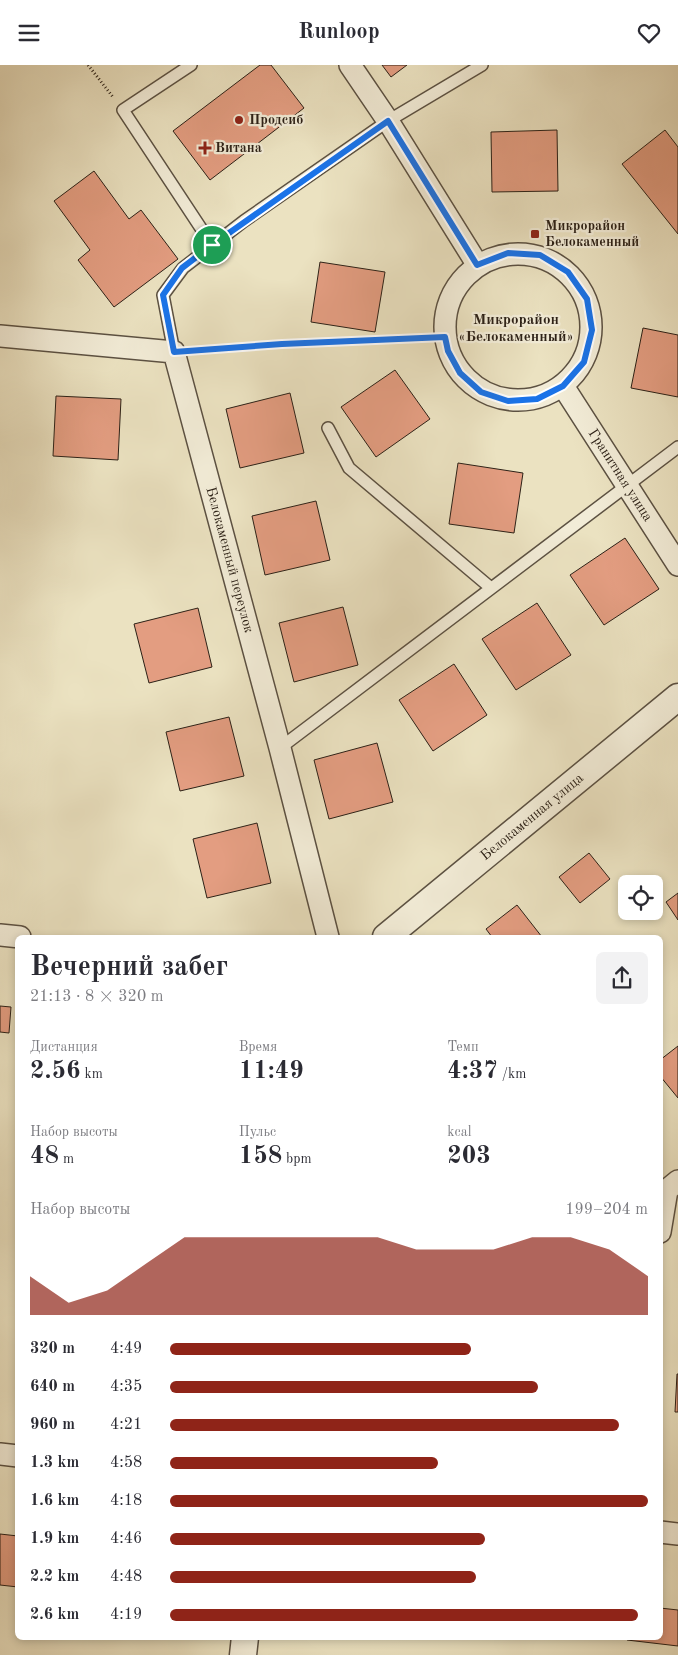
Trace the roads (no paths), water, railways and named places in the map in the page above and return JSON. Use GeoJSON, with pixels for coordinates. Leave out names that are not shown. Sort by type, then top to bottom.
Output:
{"type":"FeatureCollection","features":[{"type":"Feature","properties":{"kind":"street"},"geometry":{"type":"LineString","coordinates":[[350,65],[388,121],[477,265]]}},
{"type":"Feature","properties":{"kind":"street"},"geometry":{"type":"LineString","coordinates":[[508,253],[540,255],[568,272],[587,299],[592,330],[584,362],[563,386],[537,399],[508,401],[481,392],[460,373],[448,351],[443,327],[447,303],[459,281],[477,265],[508,253]]}},
{"type":"Feature","properties":{"kind":"street"},"geometry":{"type":"LineString","coordinates":[[0,336],[174,352]]}},
{"type":"Feature","properties":{"kind":"street","name":"Белокаменный переулок"},"geometry":{"type":"LineString","coordinates":[[174,352],[280,748],[327,935]]}},
{"type":"Feature","properties":{"kind":"street","name":"Гранитная улица"},"geometry":{"type":"LineString","coordinates":[[563,386],[678,565]]}},
{"type":"Feature","properties":{"kind":"street","name":"Белокаменная улица"},"geometry":{"type":"LineString","coordinates":[[388,935],[678,697]]}},
{"type":"Feature","properties":{"kind":"street"},"geometry":{"type":"LineString","coordinates":[[0,935],[15,936]]}},
{"type":"Feature","properties":{"kind":"street"},"geometry":{"type":"LineString","coordinates":[[663,1214],[667,1190],[678,1181]]}},
{"type":"Feature","properties":{"kind":"street"},"geometry":{"type":"LineString","coordinates":[[0,1454],[15,1456]]}},
{"type":"Feature","properties":{"kind":"street"},"geometry":{"type":"LineString","coordinates":[[663,1532],[678,1534]]}},
{"type":"Feature","properties":{"kind":"street"},"geometry":{"type":"LineString","coordinates":[[243,1655],[245,1640]]}},
{"type":"Feature","properties":{"kind":"lane"},"geometry":{"type":"LineString","coordinates":[[191,65],[123,110],[212,245]]}},
{"type":"Feature","properties":{"kind":"lane"},"geometry":{"type":"LineString","coordinates":[[174,352],[163,295],[182,268],[388,121],[482,65]]}},
{"type":"Feature","properties":{"kind":"lane"},"geometry":{"type":"LineString","coordinates":[[328,428],[349,468],[491,589]]}},
{"type":"Feature","properties":{"kind":"lane"},"geometry":{"type":"LineString","coordinates":[[280,748],[678,447]]}},
{"type":"Feature","properties":{"kind":"place","name":"Продсиб"},"geometry":{"type":"Point","coordinates":[239,120]}},
{"type":"Feature","properties":{"kind":"place","name":"Витана"},"geometry":{"type":"Point","coordinates":[205,148]}},
{"type":"Feature","properties":{"kind":"place","name":"Микрорайон Белокаменный"},"geometry":{"type":"Point","coordinates":[535,234]}},
{"type":"Feature","properties":{"kind":"district","name":"Микрорайон «Белокаменный»"},"geometry":{"type":"Point","coordinates":[516,328]}}]}
